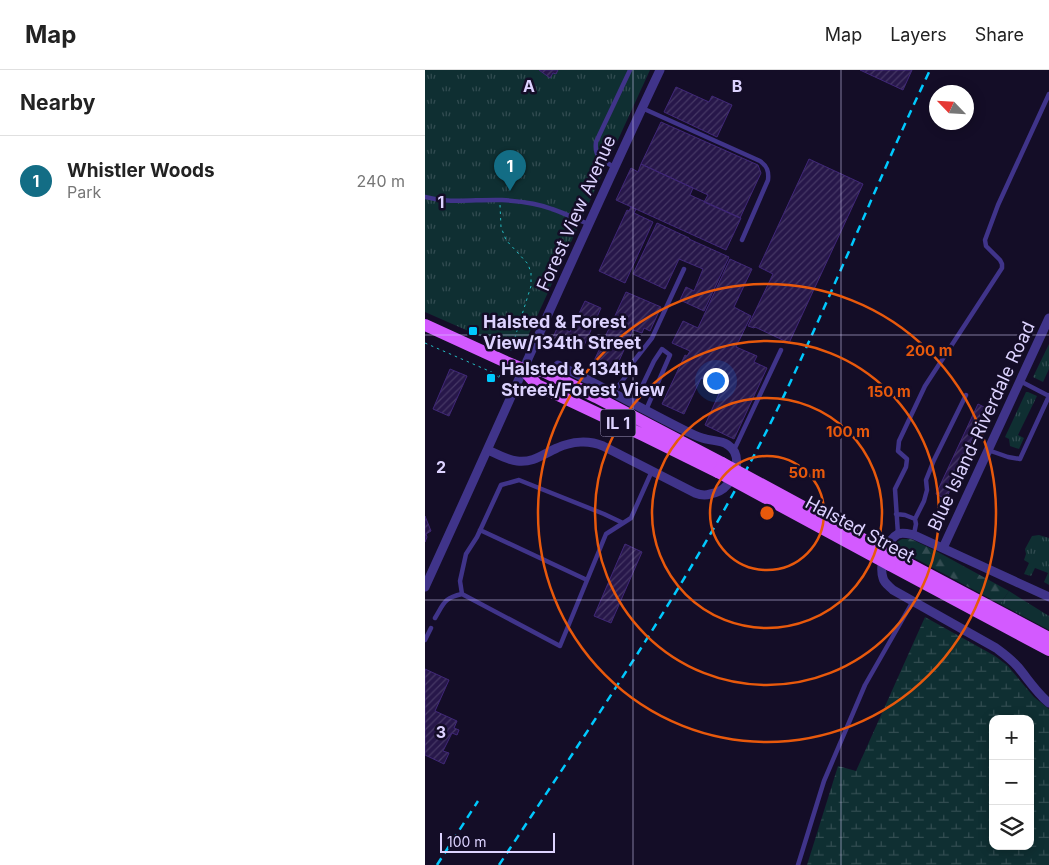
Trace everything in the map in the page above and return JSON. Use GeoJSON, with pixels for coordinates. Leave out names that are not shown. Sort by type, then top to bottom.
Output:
{"type":"FeatureCollection","features":[{"type":"Feature","properties":{"kind":"main road","name":"Halsted Street"},"geometry":{"type":"LineString","coordinates":[[425,324],[523,369],[543,372],[603,401],[720,468],[892,560],[1049,650]]}},
{"type":"Feature","properties":{"kind":"main road","name":"Halsted Street"},"geometry":{"type":"LineString","coordinates":[[892,560],[1049,638]]}},
{"type":"Feature","properties":{"kind":"street","name":"Forest View Avenue"},"geometry":{"type":"LineString","coordinates":[[425,586],[488,450],[588,224],[660,70]]}},
{"type":"Feature","properties":{"kind":"street","name":"Blue Island-Riverdale Road"},"geometry":{"type":"LineString","coordinates":[[943,548],[1049,319]]}},
{"type":"Feature","properties":{"kind":"street"},"geometry":{"type":"LineString","coordinates":[[488,450],[515,461],[527,461],[541,457],[568,444],[595,442],[695,493],[703,495],[721,490],[732,478],[737,462],[733,450],[723,442],[699,437],[558,365]]}},
{"type":"Feature","properties":{"kind":"street"},"geometry":{"type":"LineString","coordinates":[[1049,596],[914,535],[905,533],[898,534],[891,539],[882,562],[883,579],[886,584],[1007,656],[1017,665],[1038,693],[1049,703]]}},
{"type":"Feature","properties":{"kind":"lane"},"geometry":{"type":"LineString","coordinates":[[614,167],[596,154],[596,142],[630,70]]}},
{"type":"Feature","properties":{"kind":"lane"},"geometry":{"type":"LineString","coordinates":[[898,534],[895,489],[906,467],[907,459],[898,450],[899,441],[925,386],[1002,268],[1000,260],[987,246],[985,240],[998,205],[1049,94]]}},
{"type":"Feature","properties":{"kind":"lane"},"geometry":{"type":"LineString","coordinates":[[642,108],[759,161],[767,167],[768,180],[742,240]]}},
{"type":"Feature","properties":{"kind":"lane"},"geometry":{"type":"LineString","coordinates":[[425,197],[462,202],[500,200],[523,202],[550,208],[588,224]]}},
{"type":"Feature","properties":{"kind":"lane"},"geometry":{"type":"LineString","coordinates":[[613,393],[652,338],[684,268]]}},
{"type":"Feature","properties":{"kind":"lane"},"geometry":{"type":"LineString","coordinates":[[634,404],[654,361],[662,349],[670,355],[646,410]]}},
{"type":"Feature","properties":{"kind":"lane"},"geometry":{"type":"LineString","coordinates":[[733,450],[781,350]]}},
{"type":"Feature","properties":{"kind":"lane"},"geometry":{"type":"LineString","coordinates":[[988,450],[1020,459],[1049,396],[1020,381]]}},
{"type":"Feature","properties":{"kind":"lane"},"geometry":{"type":"LineString","coordinates":[[914,535],[915,519],[927,490],[926,480],[966,395]]}},
{"type":"Feature","properties":{"kind":"lane"},"geometry":{"type":"LineString","coordinates":[[435,618],[445,600],[462,594],[560,646],[606,534],[631,518],[652,471]]}},
{"type":"Feature","properties":{"kind":"lane"},"geometry":{"type":"LineString","coordinates":[[462,594],[460,581],[466,554],[480,530],[501,484],[519,480],[623,523]]}},
{"type":"Feature","properties":{"kind":"lane"},"geometry":{"type":"LineString","coordinates":[[896,514],[915,519]]}},
{"type":"Feature","properties":{"kind":"lane"},"geometry":{"type":"LineString","coordinates":[[480,530],[587,580]]}},
{"type":"Feature","properties":{"kind":"lane"},"geometry":{"type":"LineString","coordinates":[[798,865],[824,780],[865,685],[913,601]]}},
{"type":"Feature","properties":{"kind":"lane"},"geometry":{"type":"LineString","coordinates":[[425,640],[431,628]]}},
{"type":"Feature","properties":{"kind":"path"},"geometry":{"type":"LineString","coordinates":[[500,200],[499,215],[501,228],[506,240],[527,264],[531,273],[531,286],[511,350]]}},
{"type":"Feature","properties":{"kind":"path"},"geometry":{"type":"LineString","coordinates":[[425,343],[496,374],[498,378]]}},
{"type":"Feature","properties":{"kind":"green space"},"geometry":{"type":"Polygon","coordinates":[[[425,70],[650,70],[528,336],[517,347],[507,348],[425,312],[425,70]]]}},
{"type":"Feature","properties":{"kind":"green space"},"geometry":{"type":"Polygon","coordinates":[[[1049,344],[1049,369],[1043,382],[1033,377],[1049,344]]]}},
{"type":"Feature","properties":{"kind":"green space"},"geometry":{"type":"Polygon","coordinates":[[[1026,392],[1037,396],[1018,435],[1024,438],[1019,449],[1010,446],[1009,439],[1005,437],[1026,392]]]}},
{"type":"Feature","properties":{"kind":"green space"},"geometry":{"type":"Polygon","coordinates":[[[1039,535],[1049,538],[1049,585],[1044,582],[1048,573],[1035,568],[1031,576],[1024,574],[1029,563],[1024,560],[1025,549],[1032,536],[1039,535]]]}},
{"type":"Feature","properties":{"kind":"green space"},"geometry":{"type":"Polygon","coordinates":[[[902,539],[911,539],[936,551],[1009,591],[1000,604],[894,547],[902,539]]]}},
{"type":"Feature","properties":{"kind":"green space"},"geometry":{"type":"Polygon","coordinates":[[[1009,591],[1049,616],[1049,630],[1000,604],[1009,591]]]}},
{"type":"Feature","properties":{"kind":"green space"},"geometry":{"type":"Polygon","coordinates":[[[925,617],[995,656],[1007,665],[1034,697],[1049,709],[1049,865],[807,865],[838,766],[856,771],[925,617]]]}},
{"type":"Feature","properties":{"kind":"building"},"geometry":{"type":"Polygon","coordinates":[[[539,70],[558,70],[550,78],[539,70]]]}},
{"type":"Feature","properties":{"kind":"building"},"geometry":{"type":"Polygon","coordinates":[[[860,70],[912,70],[903,90],[860,70]]]}},
{"type":"Feature","properties":{"kind":"building"},"geometry":{"type":"Polygon","coordinates":[[[676,87],[709,102],[712,96],[732,105],[717,137],[664,112],[676,87]]]}},
{"type":"Feature","properties":{"kind":"building"},"geometry":{"type":"Polygon","coordinates":[[[661,122],[758,165],[761,173],[740,218],[704,202],[708,195],[641,164],[661,122]]]}},
{"type":"Feature","properties":{"kind":"building"},"geometry":{"type":"Polygon","coordinates":[[[809,159],[863,184],[789,343],[755,327],[748,326],[773,274],[759,267],[809,159]]]}},
{"type":"Feature","properties":{"kind":"building"},"geometry":{"type":"Polygon","coordinates":[[[641,164],[693,188],[690,195],[741,218],[726,250],[616,200],[631,168],[638,172],[641,164]]]}},
{"type":"Feature","properties":{"kind":"building"},"geometry":{"type":"Polygon","coordinates":[[[631,207],[636,209],[634,213],[653,222],[625,283],[599,271],[627,210],[629,211],[631,207]]]}},
{"type":"Feature","properties":{"kind":"building"},"geometry":{"type":"Polygon","coordinates":[[[657,223],[729,257],[704,311],[680,300],[686,287],[694,291],[703,269],[679,259],[665,289],[633,274],[657,223]]]}},
{"type":"Feature","properties":{"kind":"building"},"geometry":{"type":"Polygon","coordinates":[[[730,259],[752,269],[734,307],[751,316],[736,347],[757,356],[754,362],[767,368],[734,439],[705,425],[722,387],[701,378],[684,414],[662,404],[685,355],[687,356],[690,351],[672,343],[683,321],[698,328],[730,259]]]}},
{"type":"Feature","properties":{"kind":"building"},"geometry":{"type":"Polygon","coordinates":[[[626,292],[661,307],[650,331],[644,328],[642,333],[633,330],[614,372],[593,363],[626,292]]]}},
{"type":"Feature","properties":{"kind":"building"},"geometry":{"type":"Polygon","coordinates":[[[585,301],[601,308],[582,350],[566,343],[563,348],[551,342],[558,326],[570,332],[585,301]]]}},
{"type":"Feature","properties":{"kind":"building"},"geometry":{"type":"Polygon","coordinates":[[[450,369],[467,376],[449,416],[433,409],[450,369]]]}},
{"type":"Feature","properties":{"kind":"building"},"geometry":{"type":"Polygon","coordinates":[[[978,404],[986,408],[946,499],[936,494],[978,404]]]}},
{"type":"Feature","properties":{"kind":"building"},"geometry":{"type":"Polygon","coordinates":[[[425,516],[431,531],[426,534],[425,542],[425,516]]]}},
{"type":"Feature","properties":{"kind":"building"},"geometry":{"type":"Polygon","coordinates":[[[625,544],[642,552],[611,623],[594,616],[625,544]]]}},
{"type":"Feature","properties":{"kind":"building"},"geometry":{"type":"Polygon","coordinates":[[[425,669],[449,680],[435,711],[457,721],[454,728],[459,730],[457,735],[452,733],[443,751],[449,753],[444,764],[425,755],[425,669]]]}},
{"type":"Feature","properties":{"kind":"railway"},"geometry":{"type":"LineString","coordinates":[[499,865],[661,617],[750,463],[802,357],[930,70]]}},
{"type":"Feature","properties":{"kind":"railway"},"geometry":{"type":"LineString","coordinates":[[437,865],[478,801]]}},
{"type":"Feature","properties":{"kind":"place","name":"Whistler Woods"},"geometry":{"type":"Point","coordinates":[510,191]}},
{"type":"Feature","properties":{"kind":"place","name":"Halsted & Forest View/134th Street"},"geometry":{"type":"Point","coordinates":[473,331]}},
{"type":"Feature","properties":{"kind":"place","name":"Halsted & 134th Street/Forest View"},"geometry":{"type":"Point","coordinates":[491,378]}}]}
